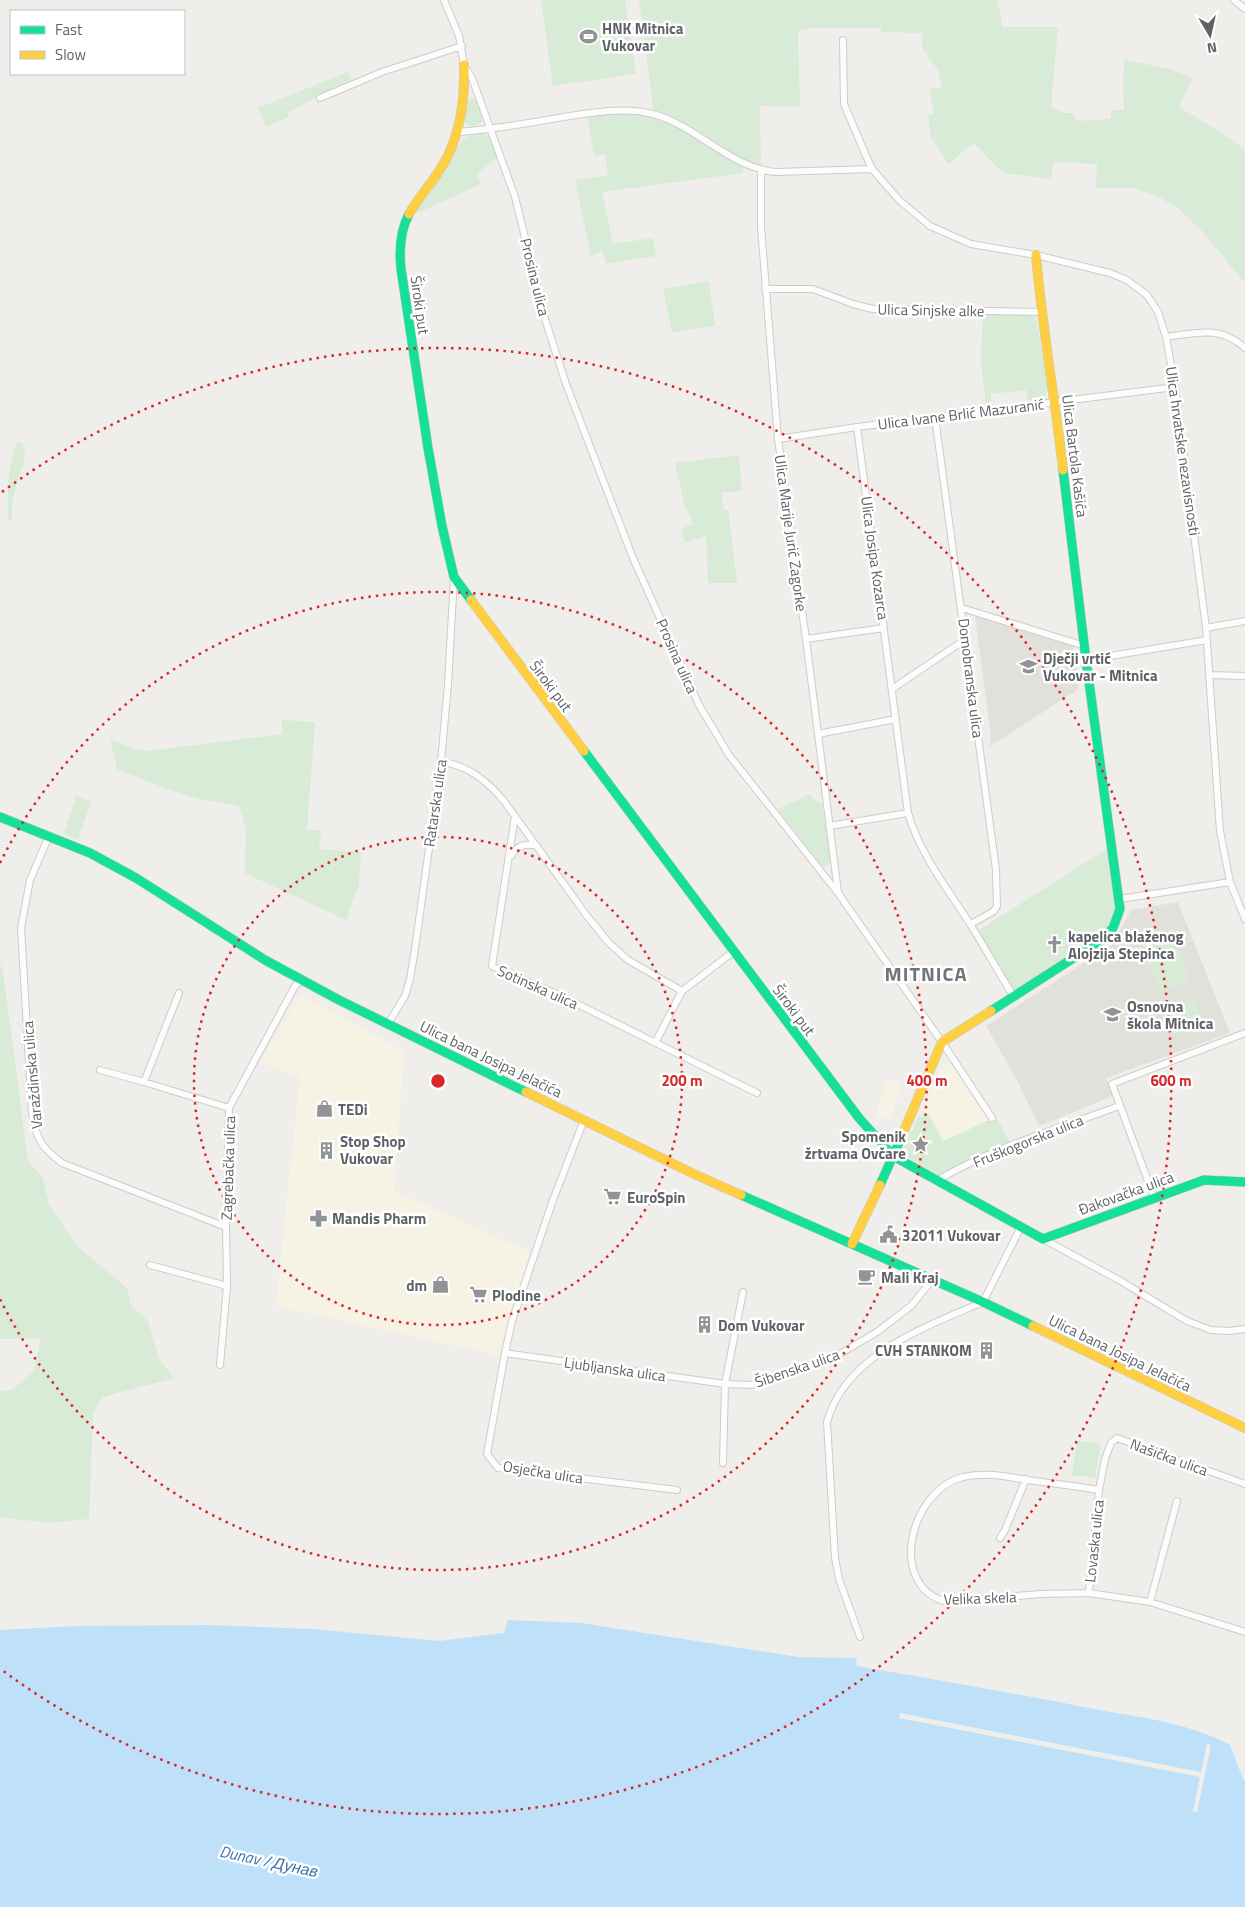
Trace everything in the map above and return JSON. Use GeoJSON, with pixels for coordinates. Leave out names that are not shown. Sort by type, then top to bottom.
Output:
{"type":"FeatureCollection","features":[{"type":"Feature","properties":{"kind":"street"},"geometry":{"type":"LineString","coordinates":[[444,0],[462,46],[464,65]]}},
{"type":"Feature","properties":{"kind":"street"},"geometry":{"type":"LineString","coordinates":[[1234,0],[1245,9]]}},
{"type":"Feature","properties":{"kind":"street","name":"Ulica hrvatske nezavisnosti"},"geometry":{"type":"LineString","coordinates":[[843,40],[844,104],[872,169],[899,200],[930,226],[971,244],[1036,255],[1096,269],[1127,280],[1147,295],[1152,303],[1166,337],[1175,387],[1206,628],[1220,831],[1230,882],[1245,919]]}},
{"type":"Feature","properties":{"kind":"street"},"geometry":{"type":"LineString","coordinates":[[320,98],[382,72],[462,46]]}},
{"type":"Feature","properties":{"kind":"street","name":"Prosina ulica"},"geometry":{"type":"LineString","coordinates":[[464,65],[472,78],[491,128],[514,197],[546,322],[566,384],[633,558],[699,705],[730,755],[838,893],[942,1042],[992,1118]]}},
{"type":"Feature","properties":{"kind":"street","name":"Široki put"},"geometry":{"type":"LineString","coordinates":[[464,65],[464,89],[457,132],[445,163],[413,205],[402,229],[399,251],[407,319],[442,526],[454,577],[487,624],[733,952],[859,1118],[893,1156]]}},
{"type":"Feature","properties":{"kind":"street"},"geometry":{"type":"LineString","coordinates":[[457,132],[628,110],[676,122],[723,151],[761,171],[872,169]]}},
{"type":"Feature","properties":{"kind":"street","name":"Ulica Marije Jurić Zagorke"},"geometry":{"type":"LineString","coordinates":[[761,171],[761,227],[778,439],[806,639],[838,893]]}},
{"type":"Feature","properties":{"kind":"street","name":"Ulica Bartola Kašića"},"geometry":{"type":"LineString","coordinates":[[942,1042],[1060,968],[1108,934],[1117,920],[1120,899],[1086,660],[1055,402],[1041,312],[1036,255]]}},
{"type":"Feature","properties":{"kind":"street","name":"Ulica Sinjske alke"},"geometry":{"type":"LineString","coordinates":[[765,289],[813,289],[853,304],[873,309],[1041,312]]}},
{"type":"Feature","properties":{"kind":"street"},"geometry":{"type":"LineString","coordinates":[[1166,337],[1202,332],[1220,333],[1237,340],[1245,348]]}},
{"type":"Feature","properties":{"kind":"street","name":"Ulica Ivane Brlić Mazuranić"},"geometry":{"type":"LineString","coordinates":[[778,439],[857,427],[1175,387]]}},
{"type":"Feature","properties":{"kind":"street","name":"Domobranska ulica"},"geometry":{"type":"LineString","coordinates":[[935,417],[992,836],[998,902],[994,911],[971,924]]}},
{"type":"Feature","properties":{"kind":"street","name":"Ulica Josipa Kozarca"},"geometry":{"type":"LineString","coordinates":[[857,427],[908,813],[914,832],[927,858],[971,924],[1014,997]]}},
{"type":"Feature","properties":{"kind":"street","name":"Ratarska ulica"},"geometry":{"type":"LineString","coordinates":[[388,1024],[405,996],[410,978],[441,762],[448,684],[454,577]]}},
{"type":"Feature","properties":{"kind":"street"},"geometry":{"type":"LineString","coordinates":[[962,608],[1085,646]]}},
{"type":"Feature","properties":{"kind":"street"},"geometry":{"type":"LineString","coordinates":[[1206,628],[1245,621]]}},
{"type":"Feature","properties":{"kind":"street"},"geometry":{"type":"LineString","coordinates":[[806,639],[884,628]]}},
{"type":"Feature","properties":{"kind":"street"},"geometry":{"type":"LineString","coordinates":[[892,689],[966,639]]}},
{"type":"Feature","properties":{"kind":"street"},"geometry":{"type":"LineString","coordinates":[[1086,660],[1207,640]]}},
{"type":"Feature","properties":{"kind":"street"},"geometry":{"type":"LineString","coordinates":[[1210,675],[1245,676]]}},
{"type":"Feature","properties":{"kind":"street"},"geometry":{"type":"LineString","coordinates":[[818,734],[896,719]]}},
{"type":"Feature","properties":{"kind":"street"},"geometry":{"type":"LineString","coordinates":[[441,762],[466,768],[493,788],[587,916],[618,951],[682,991]]}},
{"type":"Feature","properties":{"kind":"street"},"geometry":{"type":"LineString","coordinates":[[830,826],[908,813]]}},
{"type":"Feature","properties":{"kind":"street","name":"Sotinska ulica"},"geometry":{"type":"LineString","coordinates":[[515,816],[492,966],[560,996],[757,1093]]}},
{"type":"Feature","properties":{"kind":"street","name":"Ulica bana Josipa Jelačića"},"geometry":{"type":"LineString","coordinates":[[0,817],[90,853],[136,878],[264,960],[388,1024],[694,1174],[984,1302],[1245,1428]]}},
{"type":"Feature","properties":{"kind":"street","name":"Varaždinska ulica"},"geometry":{"type":"LineString","coordinates":[[49,836],[30,880],[21,928],[32,1113],[36,1134],[40,1143],[62,1163],[226,1227]]}},
{"type":"Feature","properties":{"kind":"street"},"geometry":{"type":"LineString","coordinates":[[509,859],[517,848],[523,845],[537,846]]}},
{"type":"Feature","properties":{"kind":"street"},"geometry":{"type":"LineString","coordinates":[[1120,899],[1230,882]]}},
{"type":"Feature","properties":{"kind":"street"},"geometry":{"type":"LineString","coordinates":[[655,1043],[682,991],[733,952]]}},
{"type":"Feature","properties":{"kind":"street","name":"Zagrebačka ulica"},"geometry":{"type":"LineString","coordinates":[[220,1365],[227,1286],[226,1227],[229,1108],[295,986],[301,980]]}},
{"type":"Feature","properties":{"kind":"street"},"geometry":{"type":"LineString","coordinates":[[144,1082],[179,993]]}},
{"type":"Feature","properties":{"kind":"street"},"geometry":{"type":"LineString","coordinates":[[1154,1197],[1112,1084],[1245,1033]]}},
{"type":"Feature","properties":{"kind":"street"},"geometry":{"type":"LineString","coordinates":[[852,1244],[893,1156],[942,1042]]}},
{"type":"Feature","properties":{"kind":"street"},"geometry":{"type":"LineString","coordinates":[[100,1070],[229,1108]]}},
{"type":"Feature","properties":{"kind":"street","name":"Fruškogorska ulica"},"geometry":{"type":"LineString","coordinates":[[938,1180],[953,1171],[1015,1145],[1119,1106]]}},
{"type":"Feature","properties":{"kind":"street","name":"Osječka ulica"},"geometry":{"type":"LineString","coordinates":[[584,1120],[553,1200],[512,1321],[487,1454],[498,1468],[677,1490]]}},
{"type":"Feature","properties":{"kind":"street"},"geometry":{"type":"LineString","coordinates":[[893,1156],[1119,1280],[1187,1321],[1211,1330],[1229,1331],[1245,1329]]}},
{"type":"Feature","properties":{"kind":"street","name":"Đakovačka ulica"},"geometry":{"type":"LineString","coordinates":[[1042,1239],[1204,1180],[1245,1182]]}},
{"type":"Feature","properties":{"kind":"street"},"geometry":{"type":"LineString","coordinates":[[860,1637],[841,1585],[835,1558],[828,1472],[827,1422],[831,1407],[838,1393],[870,1360],[929,1325],[984,1302],[1021,1227]]}},
{"type":"Feature","properties":{"kind":"street"},"geometry":{"type":"LineString","coordinates":[[150,1265],[227,1286]]}},
{"type":"Feature","properties":{"kind":"street","name":"Šibenska ulica"},"geometry":{"type":"LineString","coordinates":[[725,1384],[752,1385],[838,1356],[877,1332],[911,1306],[932,1280]]}},
{"type":"Feature","properties":{"kind":"street"},"geometry":{"type":"LineString","coordinates":[[722,1463],[725,1384],[743,1292]]}},
{"type":"Feature","properties":{"kind":"street","name":"Ljubljanska ulica"},"geometry":{"type":"LineString","coordinates":[[505,1353],[725,1384]]}},
{"type":"Feature","properties":{"kind":"street","name":"Našička ulica"},"geometry":{"type":"LineString","coordinates":[[1100,1490],[1107,1450],[1117,1438],[1245,1484]]}},
{"type":"Feature","properties":{"kind":"street","name":"Velika skela"},"geometry":{"type":"LineString","coordinates":[[1100,1490],[984,1473],[961,1478],[949,1483],[928,1499],[915,1524],[911,1554],[917,1579],[934,1599],[947,1602],[1041,1594],[1088,1593],[1150,1602],[1245,1632]]}},
{"type":"Feature","properties":{"kind":"street"},"geometry":{"type":"LineString","coordinates":[[1000,1538],[1026,1479]]}},
{"type":"Feature","properties":{"kind":"street","name":"Lovaska ulica"},"geometry":{"type":"LineString","coordinates":[[1088,1593],[1100,1490]]}},
{"type":"Feature","properties":{"kind":"street"},"geometry":{"type":"LineString","coordinates":[[1150,1602],[1177,1501]]}},
{"type":"Feature","properties":{"kind":"shaded area","name":"Dječji vrtić Vukovar - Mitnica"},"geometry":{"type":"Polygon","coordinates":[[[975,616],[1073,646],[1079,689],[989,747],[991,737],[975,616]]]}},
{"type":"Feature","properties":{"kind":"shaded area","name":"Osnovna škola Mitnica"},"geometry":{"type":"Polygon","coordinates":[[[1178,902],[1230,1033],[1106,1078],[1113,1096],[1039,1126],[1018,1082],[986,1026],[1113,944],[1131,910],[1178,902]]]}},
{"type":"Feature","properties":{"kind":"shaded area"},"geometry":{"type":"Polygon","coordinates":[[[301,995],[404,1051],[394,1191],[530,1252],[499,1355],[276,1306],[300,1077],[260,1062],[301,995]]]}},
{"type":"Feature","properties":{"kind":"shaded area"},"geometry":{"type":"Polygon","coordinates":[[[949,1060],[989,1121],[943,1141],[929,1115],[923,1112],[939,1072],[949,1060]]]}},
{"type":"Feature","properties":{"kind":"shaded area"},"geometry":{"type":"Polygon","coordinates":[[[887,1080],[901,1084],[891,1120],[876,1115],[887,1080]]]}},
{"type":"Feature","properties":{"kind":"green space","name":"HNK Mitnica Vukovar"},"geometry":{"type":"Polygon","coordinates":[[[541,0],[625,0],[636,74],[553,86],[541,0]]]}},
{"type":"Feature","properties":{"kind":"green space"},"geometry":{"type":"Polygon","coordinates":[[[639,0],[997,0],[1003,27],[1058,27],[1051,107],[1064,113],[1074,113],[1076,121],[1111,119],[1111,110],[1124,110],[1124,59],[1172,70],[1192,78],[1179,107],[1245,150],[1245,283],[1202,231],[1178,208],[1157,196],[1132,188],[1096,188],[1097,164],[1054,162],[1051,179],[1009,174],[1000,170],[974,143],[948,164],[931,137],[928,115],[934,114],[929,89],[942,87],[938,70],[922,48],[923,33],[881,32],[881,28],[813,28],[799,31],[800,107],[760,106],[761,171],[742,162],[743,173],[602,192],[613,244],[653,238],[656,256],[606,264],[602,251],[591,256],[575,180],[608,175],[605,154],[594,156],[587,114],[628,110],[654,114],[639,0]]]}},
{"type":"Feature","properties":{"kind":"green space"},"geometry":{"type":"Polygon","coordinates":[[[348,72],[351,79],[287,113],[289,117],[266,127],[258,108],[348,72]]]}},
{"type":"Feature","properties":{"kind":"green space"},"geometry":{"type":"Polygon","coordinates":[[[471,98],[476,99],[483,119],[481,123],[471,127],[465,123],[464,117],[466,106],[471,98]]]}},
{"type":"Feature","properties":{"kind":"green space"},"geometry":{"type":"Polygon","coordinates":[[[482,133],[491,138],[498,157],[477,174],[481,184],[415,214],[413,210],[446,169],[459,144],[466,137],[482,133]]]}},
{"type":"Feature","properties":{"kind":"green space"},"geometry":{"type":"Polygon","coordinates":[[[709,281],[715,326],[672,332],[663,289],[709,281]]]}},
{"type":"Feature","properties":{"kind":"green space"},"geometry":{"type":"Polygon","coordinates":[[[983,312],[1033,314],[1036,317],[1048,389],[1044,398],[1030,401],[1027,398],[1026,390],[991,394],[991,401],[986,404],[981,361],[983,312]]]}},
{"type":"Feature","properties":{"kind":"green space"},"geometry":{"type":"Polygon","coordinates":[[[17,442],[22,443],[25,454],[13,498],[12,522],[8,519],[9,480],[11,461],[17,442]]]}},
{"type":"Feature","properties":{"kind":"green space"},"geometry":{"type":"Polygon","coordinates":[[[739,455],[742,490],[721,493],[724,510],[728,510],[737,583],[708,583],[706,536],[685,543],[681,529],[693,524],[688,510],[686,511],[675,463],[739,455]]]}},
{"type":"Feature","properties":{"kind":"green space"},"geometry":{"type":"Polygon","coordinates":[[[282,720],[315,722],[307,829],[321,831],[319,849],[361,852],[359,884],[346,920],[245,873],[246,829],[240,807],[195,798],[117,769],[110,739],[135,749],[146,751],[282,734],[282,720]]]}},
{"type":"Feature","properties":{"kind":"green space"},"geometry":{"type":"Polygon","coordinates":[[[810,794],[822,804],[831,861],[826,866],[822,866],[778,809],[810,794]]]}},
{"type":"Feature","properties":{"kind":"green space"},"geometry":{"type":"Polygon","coordinates":[[[76,796],[91,801],[78,840],[64,834],[76,796]]]}},
{"type":"Feature","properties":{"kind":"green space"},"geometry":{"type":"Polygon","coordinates":[[[1110,847],[1117,894],[1117,912],[1115,920],[1109,929],[1085,949],[1016,991],[1014,990],[979,934],[979,930],[1110,847]]]}},
{"type":"Feature","properties":{"kind":"green space"},"geometry":{"type":"Polygon","coordinates":[[[1172,932],[1190,980],[1160,992],[1141,943],[1172,932]]]}},
{"type":"Feature","properties":{"kind":"green space"},"geometry":{"type":"Polygon","coordinates":[[[0,964],[3,971],[28,1161],[43,1178],[49,1204],[78,1247],[127,1288],[131,1306],[148,1321],[159,1359],[174,1378],[103,1397],[93,1412],[89,1519],[48,1523],[0,1517],[0,1391],[12,1390],[33,1372],[41,1339],[0,1339],[0,964]]]}},
{"type":"Feature","properties":{"kind":"green space"},"geometry":{"type":"Polygon","coordinates":[[[1194,998],[1205,1029],[1189,1034],[1179,1003],[1194,998]]]}},
{"type":"Feature","properties":{"kind":"green space"},"geometry":{"type":"Polygon","coordinates":[[[1178,1009],[1186,1031],[1174,1036],[1166,1013],[1178,1009]]]}},
{"type":"Feature","properties":{"kind":"green space"},"geometry":{"type":"Polygon","coordinates":[[[925,1113],[929,1115],[943,1141],[996,1117],[1011,1143],[940,1176],[902,1152],[919,1116],[922,1118],[925,1113]]]}},
{"type":"Feature","properties":{"kind":"green space"},"geometry":{"type":"Polygon","coordinates":[[[1077,1441],[1101,1444],[1095,1478],[1072,1475],[1077,1441]]]}},
{"type":"Feature","properties":{"kind":"water","name":"Dunav / Дунав"},"geometry":{"type":"Polygon","coordinates":[[[508,1620],[581,1623],[798,1657],[856,1658],[857,1666],[1146,1718],[1181,1726],[1214,1737],[1230,1745],[1245,1780],[1245,1907],[0,1907],[0,1630],[77,1626],[208,1625],[312,1629],[439,1641],[504,1633],[508,1620]]]}},
{"type":"Feature","properties":{"kind":"pier"},"geometry":{"type":"Polygon","coordinates":[[[900,1713],[1201,1772],[1207,1744],[1211,1745],[1197,1812],[1193,1811],[1200,1777],[899,1718],[900,1713]]]}},
{"type":"Feature","properties":{"kind":"traffic: fast"},"geometry":{"type":"LineString","coordinates":[[409,214],[402,234],[400,262],[428,448],[442,526],[454,577],[471,600]]}},
{"type":"Feature","properties":{"kind":"traffic: fast"},"geometry":{"type":"LineString","coordinates":[[991,1011],[1100,941],[1113,928],[1120,909],[1086,660],[1063,470]]}},
{"type":"Feature","properties":{"kind":"traffic: fast"},"geometry":{"type":"LineString","coordinates":[[584,751],[859,1118],[893,1156],[880,1185]]}},
{"type":"Feature","properties":{"kind":"traffic: fast"},"geometry":{"type":"LineString","coordinates":[[0,817],[90,853],[136,878],[265,960],[339,1000],[526,1092]]}},
{"type":"Feature","properties":{"kind":"traffic: fast"},"geometry":{"type":"LineString","coordinates":[[900,1140],[893,1156],[1043,1239],[1204,1180],[1245,1182]]}},
{"type":"Feature","properties":{"kind":"traffic: fast"},"geometry":{"type":"LineString","coordinates":[[741,1195],[1033,1326]]}},
{"type":"Feature","properties":{"kind":"traffic: slow"},"geometry":{"type":"LineString","coordinates":[[409,214],[440,170],[450,152],[458,128],[463,103],[464,65]]}},
{"type":"Feature","properties":{"kind":"traffic: slow"},"geometry":{"type":"LineString","coordinates":[[1036,255],[1063,470]]}},
{"type":"Feature","properties":{"kind":"traffic: slow"},"geometry":{"type":"LineString","coordinates":[[471,600],[584,751]]}},
{"type":"Feature","properties":{"kind":"traffic: slow"},"geometry":{"type":"LineString","coordinates":[[900,1140],[942,1042],[991,1011]]}},
{"type":"Feature","properties":{"kind":"traffic: slow"},"geometry":{"type":"LineString","coordinates":[[526,1092],[741,1195]]}},
{"type":"Feature","properties":{"kind":"traffic: slow"},"geometry":{"type":"LineString","coordinates":[[852,1244],[880,1185]]}},
{"type":"Feature","properties":{"kind":"traffic: slow"},"geometry":{"type":"LineString","coordinates":[[1033,1326],[1245,1428]]}},
{"type":"Feature","properties":{"kind":"place","name":"HNK Mitnica Vukovar"},"geometry":{"type":"Point","coordinates":[588,37]}},
{"type":"Feature","properties":{"kind":"place","name":"Dječji vrtić Vukovar - Mitnica"},"geometry":{"type":"Point","coordinates":[1029,667]}},
{"type":"Feature","properties":{"kind":"place","name":"kapelica blaženog Alojzija Stepinca"},"geometry":{"type":"Point","coordinates":[1054,945]}},
{"type":"Feature","properties":{"kind":"place","name":"Osnovna škola Mitnica"},"geometry":{"type":"Point","coordinates":[1113,1015]}},
{"type":"Feature","properties":{"kind":"place","name":"TEDi"},"geometry":{"type":"Point","coordinates":[324,1109]}},
{"type":"Feature","properties":{"kind":"place","name":"Spomenik žrtvama Ovčare"},"geometry":{"type":"Point","coordinates":[920,1145]}},
{"type":"Feature","properties":{"kind":"place","name":"Stop Shop Vukovar"},"geometry":{"type":"Point","coordinates":[326,1150]}},
{"type":"Feature","properties":{"kind":"place","name":"EuroSpin"},"geometry":{"type":"Point","coordinates":[613,1197]}},
{"type":"Feature","properties":{"kind":"place","name":"Mandis Pharm"},"geometry":{"type":"Point","coordinates":[318,1218]}},
{"type":"Feature","properties":{"kind":"place","name":"32011 Vukovar"},"geometry":{"type":"Point","coordinates":[888,1235]}},
{"type":"Feature","properties":{"kind":"place","name":"Mali Kraj"},"geometry":{"type":"Point","coordinates":[867,1277]}},
{"type":"Feature","properties":{"kind":"place","name":"dm"},"geometry":{"type":"Point","coordinates":[441,1285]}},
{"type":"Feature","properties":{"kind":"place","name":"Plodine"},"geometry":{"type":"Point","coordinates":[478,1295]}},
{"type":"Feature","properties":{"kind":"place","name":"Dom Vukovar"},"geometry":{"type":"Point","coordinates":[704,1325]}},
{"type":"Feature","properties":{"kind":"place","name":"CVH STANKOM"},"geometry":{"type":"Point","coordinates":[986,1350]}},
{"type":"Feature","properties":{"kind":"district","name":"MITNICA"},"geometry":{"type":"Point","coordinates":[926,973]}}]}
